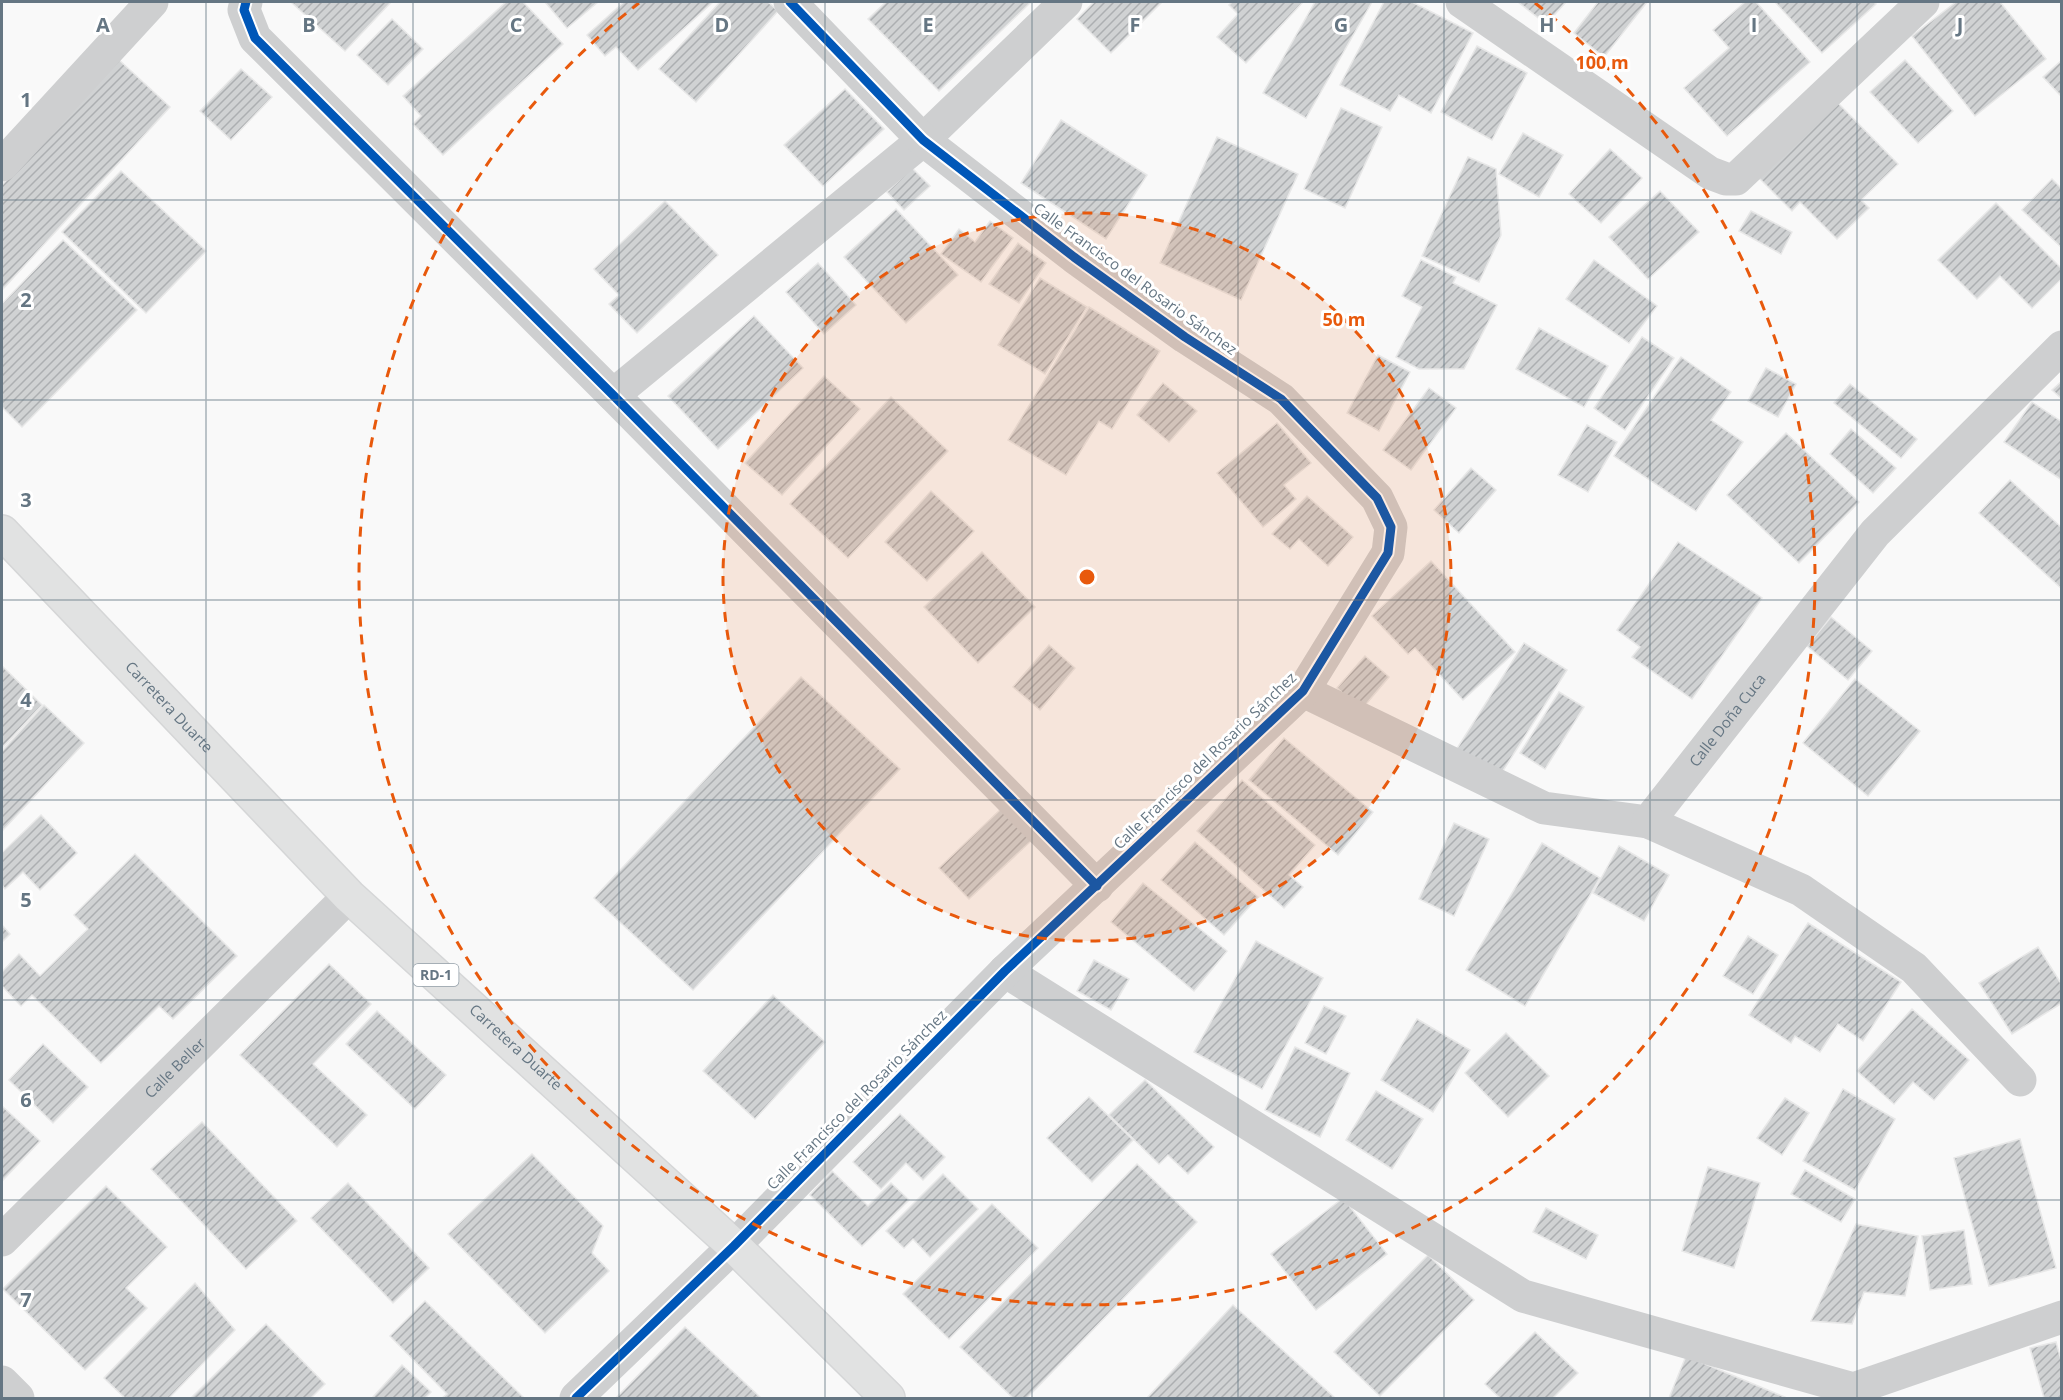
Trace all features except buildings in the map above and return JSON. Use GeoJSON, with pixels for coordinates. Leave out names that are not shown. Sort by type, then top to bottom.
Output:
{"type":"FeatureCollection","features":[{"type":"Feature","properties":{"kind":"main road","name":"Carretera Duarte"},"geometry":{"type":"LineString","coordinates":[[2,532],[349,896],[734,1246],[888,1398]]}},
{"type":"Feature","properties":{"kind":"street"},"geometry":{"type":"LineString","coordinates":[[2,165],[152,2]]}},
{"type":"Feature","properties":{"kind":"street"},"geometry":{"type":"LineString","coordinates":[[246,2],[244,10],[255,38],[613,395],[1097,886]]}},
{"type":"Feature","properties":{"kind":"street","name":"Calle Francisco del Rosario Sánchez"},"geometry":{"type":"LineString","coordinates":[[576,1398],[734,1246],[1005,971],[1303,691],[1388,553],[1391,527],[1377,498],[1281,399],[1185,337],[1074,257],[923,140],[790,2]]}},
{"type":"Feature","properties":{"kind":"street"},"geometry":{"type":"LineString","coordinates":[[613,395],[923,140],[1066,2]]}},
{"type":"Feature","properties":{"kind":"street"},"geometry":{"type":"LineString","coordinates":[[1462,2],[1710,173],[1726,179],[1736,179],[1923,2]]}},
{"type":"Feature","properties":{"kind":"street","name":"Calle Doña Cuca"},"geometry":{"type":"LineString","coordinates":[[1648,822],[1875,534],[2061,347]]}},
{"type":"Feature","properties":{"kind":"street"},"geometry":{"type":"LineString","coordinates":[[1303,691],[1544,808],[1648,822],[1811,896],[1914,968],[2020,1080]]}},
{"type":"Feature","properties":{"kind":"street","name":"Calle Beller"},"geometry":{"type":"LineString","coordinates":[[2,1240],[349,896]]}},
{"type":"Feature","properties":{"kind":"street"},"geometry":{"type":"LineString","coordinates":[[1005,971],[1523,1296],[1851,1394],[2061,1317]]}},
{"type":"Feature","properties":{"kind":"street"},"geometry":{"type":"LineString","coordinates":[[2,1382],[18,1398]]}},
{"type":"Feature","properties":{"kind":"cycle path"},"geometry":{"type":"LineString","coordinates":[[246,2],[244,10],[255,38],[613,395],[1097,886]]}},
{"type":"Feature","properties":{"kind":"cycle path"},"geometry":{"type":"LineString","coordinates":[[576,1398],[734,1246],[1005,971],[1303,691],[1388,553],[1391,527],[1377,498],[1281,399],[1185,337],[1074,257],[923,140],[790,2]]}}]}
